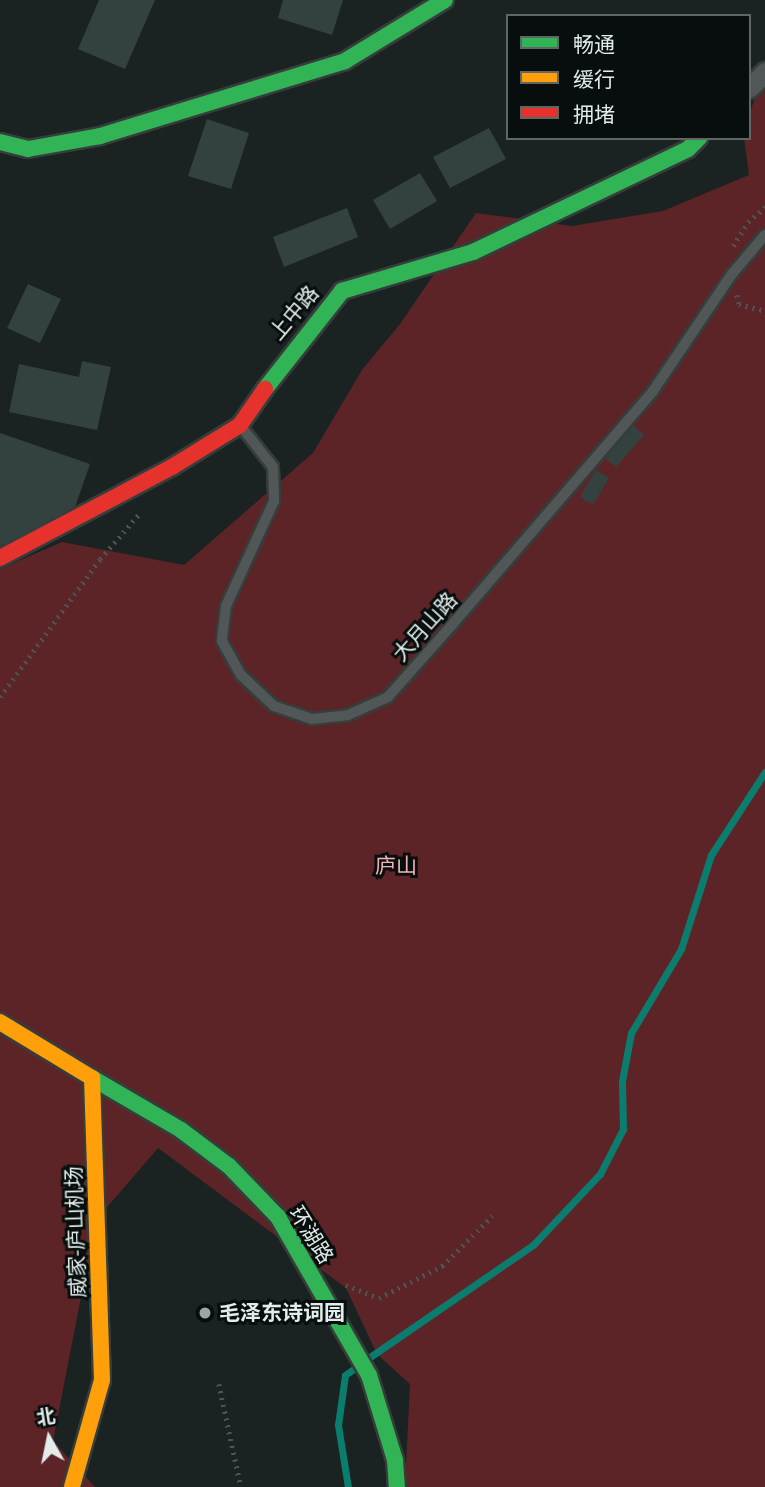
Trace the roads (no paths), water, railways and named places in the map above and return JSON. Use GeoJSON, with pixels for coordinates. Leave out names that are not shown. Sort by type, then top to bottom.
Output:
{"type":"FeatureCollection","features":[{"type":"Feature","properties":{"kind":"street"},"geometry":{"type":"LineString","coordinates":[[0,142],[28,149],[100,136],[345,61],[445,0]]}},
{"type":"Feature","properties":{"kind":"street"},"geometry":{"type":"LineString","coordinates":[[751,86],[765,72]]}},
{"type":"Feature","properties":{"kind":"street","name":"上中路"},"geometry":{"type":"LineString","coordinates":[[0,558],[172,467],[240,425],[286,357],[342,291],[473,252],[688,149],[697,140]]}},
{"type":"Feature","properties":{"kind":"street"},"geometry":{"type":"LineString","coordinates":[[0,1022],[92,1078]]}},
{"type":"Feature","properties":{"kind":"street","name":"环湖路"},"geometry":{"type":"LineString","coordinates":[[92,1078],[181,1130],[229,1166],[278,1217],[369,1375],[395,1460],[397,1487]]}},
{"type":"Feature","properties":{"kind":"street","name":"威家-庐山机场"},"geometry":{"type":"LineString","coordinates":[[72,1487],[102,1380],[92,1078]]}},
{"type":"Feature","properties":{"kind":"lane","name":"大月山路"},"geometry":{"type":"LineString","coordinates":[[240,425],[273,467],[274,501],[226,606],[222,641],[241,675],[274,706],[312,719],[348,715],[387,698],[452,626],[653,391],[733,274],[765,234]]}},
{"type":"Feature","properties":{"kind":"waterway"},"geometry":{"type":"LineString","coordinates":[[367,1359],[533,1245],[600,1174],[623,1129],[622,1081],[631,1033],[681,949],[711,855],[765,772]]}},
{"type":"Feature","properties":{"kind":"waterway"},"geometry":{"type":"LineString","coordinates":[[348,1487],[338,1425],[345,1375],[358,1366]]}},
{"type":"Feature","properties":{"kind":"place","name":"毛泽东诗词园"},"geometry":{"type":"Point","coordinates":[205,1313]}},
{"type":"Feature","properties":{"kind":"park label","name":"庐山"},"geometry":{"type":"Point","coordinates":[396,866]}}]}
